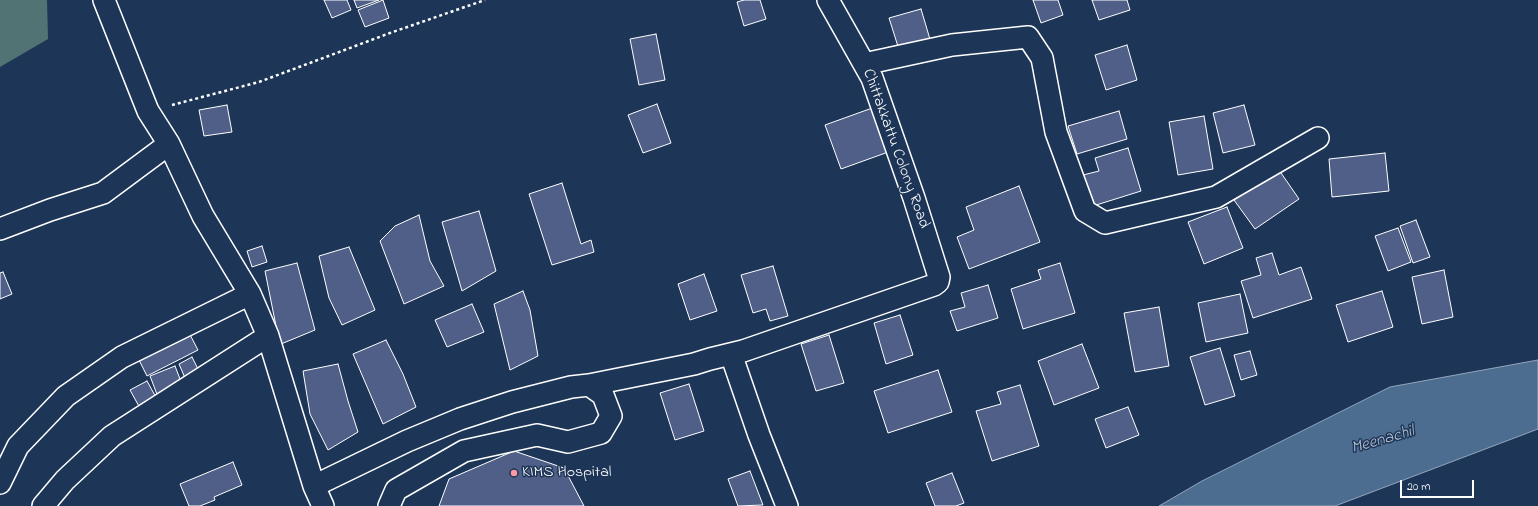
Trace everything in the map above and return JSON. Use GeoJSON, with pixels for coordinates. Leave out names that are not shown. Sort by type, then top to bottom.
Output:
{"type":"FeatureCollection","features":[{"type":"Feature","properties":{"kind":"street"},"geometry":{"type":"LineString","coordinates":[[104,0],[148,111],[169,144],[203,216],[250,294],[268,336],[314,486],[323,506]]}},
{"type":"Feature","properties":{"kind":"street","name":"Chittakkattu Colony Road"},"geometry":{"type":"LineString","coordinates":[[731,354],[934,285],[938,282],[939,277],[872,78],[828,0]]}},
{"type":"Feature","properties":{"kind":"street"},"geometry":{"type":"LineString","coordinates":[[864,64],[952,45],[1028,37],[1042,58],[1056,132],[1085,211],[1105,223],[1216,197],[1318,138]]}},
{"type":"Feature","properties":{"kind":"street"},"geometry":{"type":"LineString","coordinates":[[0,229],[50,210],[103,193],[169,144]]}},
{"type":"Feature","properties":{"kind":"street"},"geometry":{"type":"LineString","coordinates":[[0,483],[18,446],[66,396],[122,357],[250,294]]}},
{"type":"Feature","properties":{"kind":"street"},"geometry":{"type":"LineString","coordinates":[[43,506],[65,480],[112,436],[268,336]]}},
{"type":"Feature","properties":{"kind":"street"},"geometry":{"type":"LineString","coordinates":[[314,486],[407,441],[460,419],[512,402],[571,387],[589,385],[694,364],[731,354],[759,434],[787,506]]}},
{"type":"Feature","properties":{"kind":"street"},"geometry":{"type":"LineString","coordinates":[[389,506],[396,490],[464,451],[538,435],[568,442],[601,433],[611,416],[603,395],[589,385]]}},
{"type":"Feature","properties":{"kind":"path"},"geometry":{"type":"LineString","coordinates":[[148,111],[259,82],[390,33],[485,0]]}},
{"type":"Feature","properties":{"kind":"green space"},"geometry":{"type":"Polygon","coordinates":[[[0,0],[47,0],[48,39],[0,67],[0,0]]]}},
{"type":"Feature","properties":{"kind":"water","name":"Meenachil"},"geometry":{"type":"Polygon","coordinates":[[[1538,360],[1538,429],[1335,506],[1159,506],[1202,481],[1390,387],[1538,360]]]}},
{"type":"Feature","properties":{"kind":"building"},"geometry":{"type":"Polygon","coordinates":[[[324,0],[347,0],[351,10],[332,18],[324,0]]]}},
{"type":"Feature","properties":{"kind":"building"},"geometry":{"type":"Polygon","coordinates":[[[354,0],[379,0],[357,8],[354,0]]]}},
{"type":"Feature","properties":{"kind":"building"},"geometry":{"type":"Polygon","coordinates":[[[383,0],[389,18],[365,27],[358,10],[383,0]]]}},
{"type":"Feature","properties":{"kind":"building"},"geometry":{"type":"Polygon","coordinates":[[[744,0],[760,0],[766,19],[744,26],[737,2],[744,0]]]}},
{"type":"Feature","properties":{"kind":"building"},"geometry":{"type":"Polygon","coordinates":[[[1033,0],[1058,0],[1063,15],[1041,23],[1033,0]]]}},
{"type":"Feature","properties":{"kind":"building"},"geometry":{"type":"Polygon","coordinates":[[[1092,0],[1127,0],[1130,10],[1099,20],[1092,0]]]}},
{"type":"Feature","properties":{"kind":"building"},"geometry":{"type":"Polygon","coordinates":[[[921,9],[932,46],[901,56],[889,18],[921,9]]]}},
{"type":"Feature","properties":{"kind":"building"},"geometry":{"type":"Polygon","coordinates":[[[656,34],[665,80],[639,85],[630,39],[656,34]]]}},
{"type":"Feature","properties":{"kind":"building"},"geometry":{"type":"Polygon","coordinates":[[[1127,45],[1137,80],[1106,90],[1095,55],[1127,45]]]}},
{"type":"Feature","properties":{"kind":"building"},"geometry":{"type":"Polygon","coordinates":[[[657,104],[671,143],[643,153],[628,115],[657,104]]]}},
{"type":"Feature","properties":{"kind":"building"},"geometry":{"type":"Polygon","coordinates":[[[227,105],[232,132],[204,136],[199,110],[227,105]]]}},
{"type":"Feature","properties":{"kind":"building"},"geometry":{"type":"Polygon","coordinates":[[[1244,105],[1255,145],[1223,153],[1213,113],[1244,105]]]}},
{"type":"Feature","properties":{"kind":"building"},"geometry":{"type":"Polygon","coordinates":[[[875,107],[891,151],[841,169],[825,125],[875,107]]]}},
{"type":"Feature","properties":{"kind":"building"},"geometry":{"type":"Polygon","coordinates":[[[1119,111],[1127,139],[1077,154],[1068,126],[1119,111]]]}},
{"type":"Feature","properties":{"kind":"building"},"geometry":{"type":"Polygon","coordinates":[[[1204,116],[1213,169],[1178,175],[1169,122],[1204,116]]]}},
{"type":"Feature","properties":{"kind":"building"},"geometry":{"type":"Polygon","coordinates":[[[1128,148],[1141,191],[1093,206],[1083,175],[1099,171],[1095,158],[1128,148]]]}},
{"type":"Feature","properties":{"kind":"building"},"geometry":{"type":"Polygon","coordinates":[[[1385,153],[1389,191],[1332,197],[1329,159],[1385,153]]]}},
{"type":"Feature","properties":{"kind":"building"},"geometry":{"type":"Polygon","coordinates":[[[1279,170],[1299,199],[1255,229],[1234,200],[1279,170]]]}},
{"type":"Feature","properties":{"kind":"building"},"geometry":{"type":"Polygon","coordinates":[[[562,183],[581,244],[591,240],[594,252],[552,265],[529,194],[562,183]]]}},
{"type":"Feature","properties":{"kind":"building"},"geometry":{"type":"Polygon","coordinates":[[[1019,186],[1040,242],[969,269],[957,237],[974,230],[966,207],[1019,186]]]}},
{"type":"Feature","properties":{"kind":"building"},"geometry":{"type":"Polygon","coordinates":[[[1227,207],[1243,248],[1204,264],[1188,222],[1227,207]]]}},
{"type":"Feature","properties":{"kind":"building"},"geometry":{"type":"Polygon","coordinates":[[[479,211],[496,271],[462,291],[442,222],[479,211]]]}},
{"type":"Feature","properties":{"kind":"building"},"geometry":{"type":"Polygon","coordinates":[[[419,215],[430,261],[444,286],[404,304],[380,241],[395,226],[419,215]]]}},
{"type":"Feature","properties":{"kind":"building"},"geometry":{"type":"Polygon","coordinates":[[[1416,220],[1430,257],[1413,263],[1400,226],[1416,220]]]}},
{"type":"Feature","properties":{"kind":"building"},"geometry":{"type":"Polygon","coordinates":[[[1398,228],[1411,262],[1388,271],[1375,236],[1398,228]]]}},
{"type":"Feature","properties":{"kind":"building"},"geometry":{"type":"Polygon","coordinates":[[[262,246],[267,262],[252,267],[247,251],[262,246]]]}},
{"type":"Feature","properties":{"kind":"building"},"geometry":{"type":"Polygon","coordinates":[[[349,247],[375,310],[342,325],[329,298],[319,256],[349,247]]]}},
{"type":"Feature","properties":{"kind":"building"},"geometry":{"type":"Polygon","coordinates":[[[1272,253],[1279,275],[1301,267],[1312,299],[1253,318],[1241,281],[1261,275],[1256,258],[1272,253]]]}},
{"type":"Feature","properties":{"kind":"building"},"geometry":{"type":"Polygon","coordinates":[[[297,263],[315,330],[281,344],[278,336],[265,271],[297,263]]]}},
{"type":"Feature","properties":{"kind":"building"},"geometry":{"type":"Polygon","coordinates":[[[1060,263],[1075,313],[1023,329],[1011,289],[1041,279],[1038,270],[1060,263]]]}},
{"type":"Feature","properties":{"kind":"building"},"geometry":{"type":"Polygon","coordinates":[[[773,266],[788,316],[770,321],[766,309],[753,313],[741,275],[773,266]]]}},
{"type":"Feature","properties":{"kind":"building"},"geometry":{"type":"Polygon","coordinates":[[[1444,270],[1453,317],[1422,324],[1412,277],[1444,270]]]}},
{"type":"Feature","properties":{"kind":"building"},"geometry":{"type":"Polygon","coordinates":[[[3,272],[12,294],[0,299],[0,273],[3,272]]]}},
{"type":"Feature","properties":{"kind":"building"},"geometry":{"type":"Polygon","coordinates":[[[704,274],[717,311],[690,320],[678,284],[704,274]]]}},
{"type":"Feature","properties":{"kind":"building"},"geometry":{"type":"Polygon","coordinates":[[[988,285],[998,318],[957,331],[950,311],[965,307],[961,293],[988,285]]]}},
{"type":"Feature","properties":{"kind":"building"},"geometry":{"type":"Polygon","coordinates":[[[523,291],[530,310],[538,356],[510,370],[494,304],[523,291]]]}},
{"type":"Feature","properties":{"kind":"building"},"geometry":{"type":"Polygon","coordinates":[[[1382,291],[1393,327],[1348,342],[1336,305],[1382,291]]]}},
{"type":"Feature","properties":{"kind":"building"},"geometry":{"type":"Polygon","coordinates":[[[1240,294],[1248,333],[1206,342],[1198,303],[1240,294]]]}},
{"type":"Feature","properties":{"kind":"building"},"geometry":{"type":"Polygon","coordinates":[[[472,304],[484,332],[447,347],[435,320],[472,304]]]}},
{"type":"Feature","properties":{"kind":"building"},"geometry":{"type":"Polygon","coordinates":[[[1159,307],[1169,366],[1135,372],[1124,313],[1159,307]]]}},
{"type":"Feature","properties":{"kind":"building"},"geometry":{"type":"Polygon","coordinates":[[[900,315],[913,355],[886,364],[874,323],[900,315]]]}},
{"type":"Feature","properties":{"kind":"building"},"geometry":{"type":"Polygon","coordinates":[[[186,327],[198,350],[147,376],[135,352],[186,327]]]}},
{"type":"Feature","properties":{"kind":"building"},"geometry":{"type":"Polygon","coordinates":[[[829,335],[844,383],[816,391],[801,344],[829,335]]]}},
{"type":"Feature","properties":{"kind":"building"},"geometry":{"type":"Polygon","coordinates":[[[386,340],[403,374],[416,407],[383,424],[353,354],[386,340]]]}},
{"type":"Feature","properties":{"kind":"building"},"geometry":{"type":"Polygon","coordinates":[[[1082,344],[1099,388],[1054,405],[1038,361],[1082,344]]]}},
{"type":"Feature","properties":{"kind":"building"},"geometry":{"type":"Polygon","coordinates":[[[1220,348],[1235,396],[1205,405],[1190,357],[1220,348]]]}},
{"type":"Feature","properties":{"kind":"building"},"geometry":{"type":"Polygon","coordinates":[[[1250,351],[1257,375],[1241,380],[1234,355],[1250,351]]]}},
{"type":"Feature","properties":{"kind":"building"},"geometry":{"type":"Polygon","coordinates":[[[192,357],[199,371],[185,378],[179,364],[192,357]]]}},
{"type":"Feature","properties":{"kind":"building"},"geometry":{"type":"Polygon","coordinates":[[[338,364],[358,432],[328,450],[310,414],[303,371],[338,364]]]}},
{"type":"Feature","properties":{"kind":"building"},"geometry":{"type":"Polygon","coordinates":[[[175,366],[183,387],[158,397],[150,376],[175,366]]]}},
{"type":"Feature","properties":{"kind":"building"},"geometry":{"type":"Polygon","coordinates":[[[938,370],[952,412],[888,433],[874,391],[938,370]]]}},
{"type":"Feature","properties":{"kind":"building"},"geometry":{"type":"Polygon","coordinates":[[[147,381],[158,401],[141,410],[130,390],[147,381]]]}},
{"type":"Feature","properties":{"kind":"building"},"geometry":{"type":"Polygon","coordinates":[[[689,384],[704,431],[675,440],[660,393],[689,384]]]}},
{"type":"Feature","properties":{"kind":"building"},"geometry":{"type":"Polygon","coordinates":[[[1020,385],[1039,446],[992,461],[976,411],[1001,404],[997,392],[1020,385]]]}},
{"type":"Feature","properties":{"kind":"building"},"geometry":{"type":"Polygon","coordinates":[[[1128,407],[1139,435],[1106,448],[1095,419],[1128,407]]]}},
{"type":"Feature","properties":{"kind":"building","name":"KIMS Hospital"},"geometry":{"type":"Polygon","coordinates":[[[514,451],[564,468],[584,506],[439,506],[449,479],[514,451]]]}},
{"type":"Feature","properties":{"kind":"building"},"geometry":{"type":"Polygon","coordinates":[[[233,462],[242,485],[214,497],[215,500],[200,506],[189,506],[180,484],[233,462]]]}},
{"type":"Feature","properties":{"kind":"building"},"geometry":{"type":"Polygon","coordinates":[[[750,471],[763,505],[738,506],[728,479],[750,471]]]}},
{"type":"Feature","properties":{"kind":"building"},"geometry":{"type":"Polygon","coordinates":[[[952,473],[964,503],[956,506],[935,506],[926,483],[952,473]]]}},
{"type":"Feature","properties":{"kind":"place","name":"KIMS Hospital"},"geometry":{"type":"Point","coordinates":[514,473]}}]}
